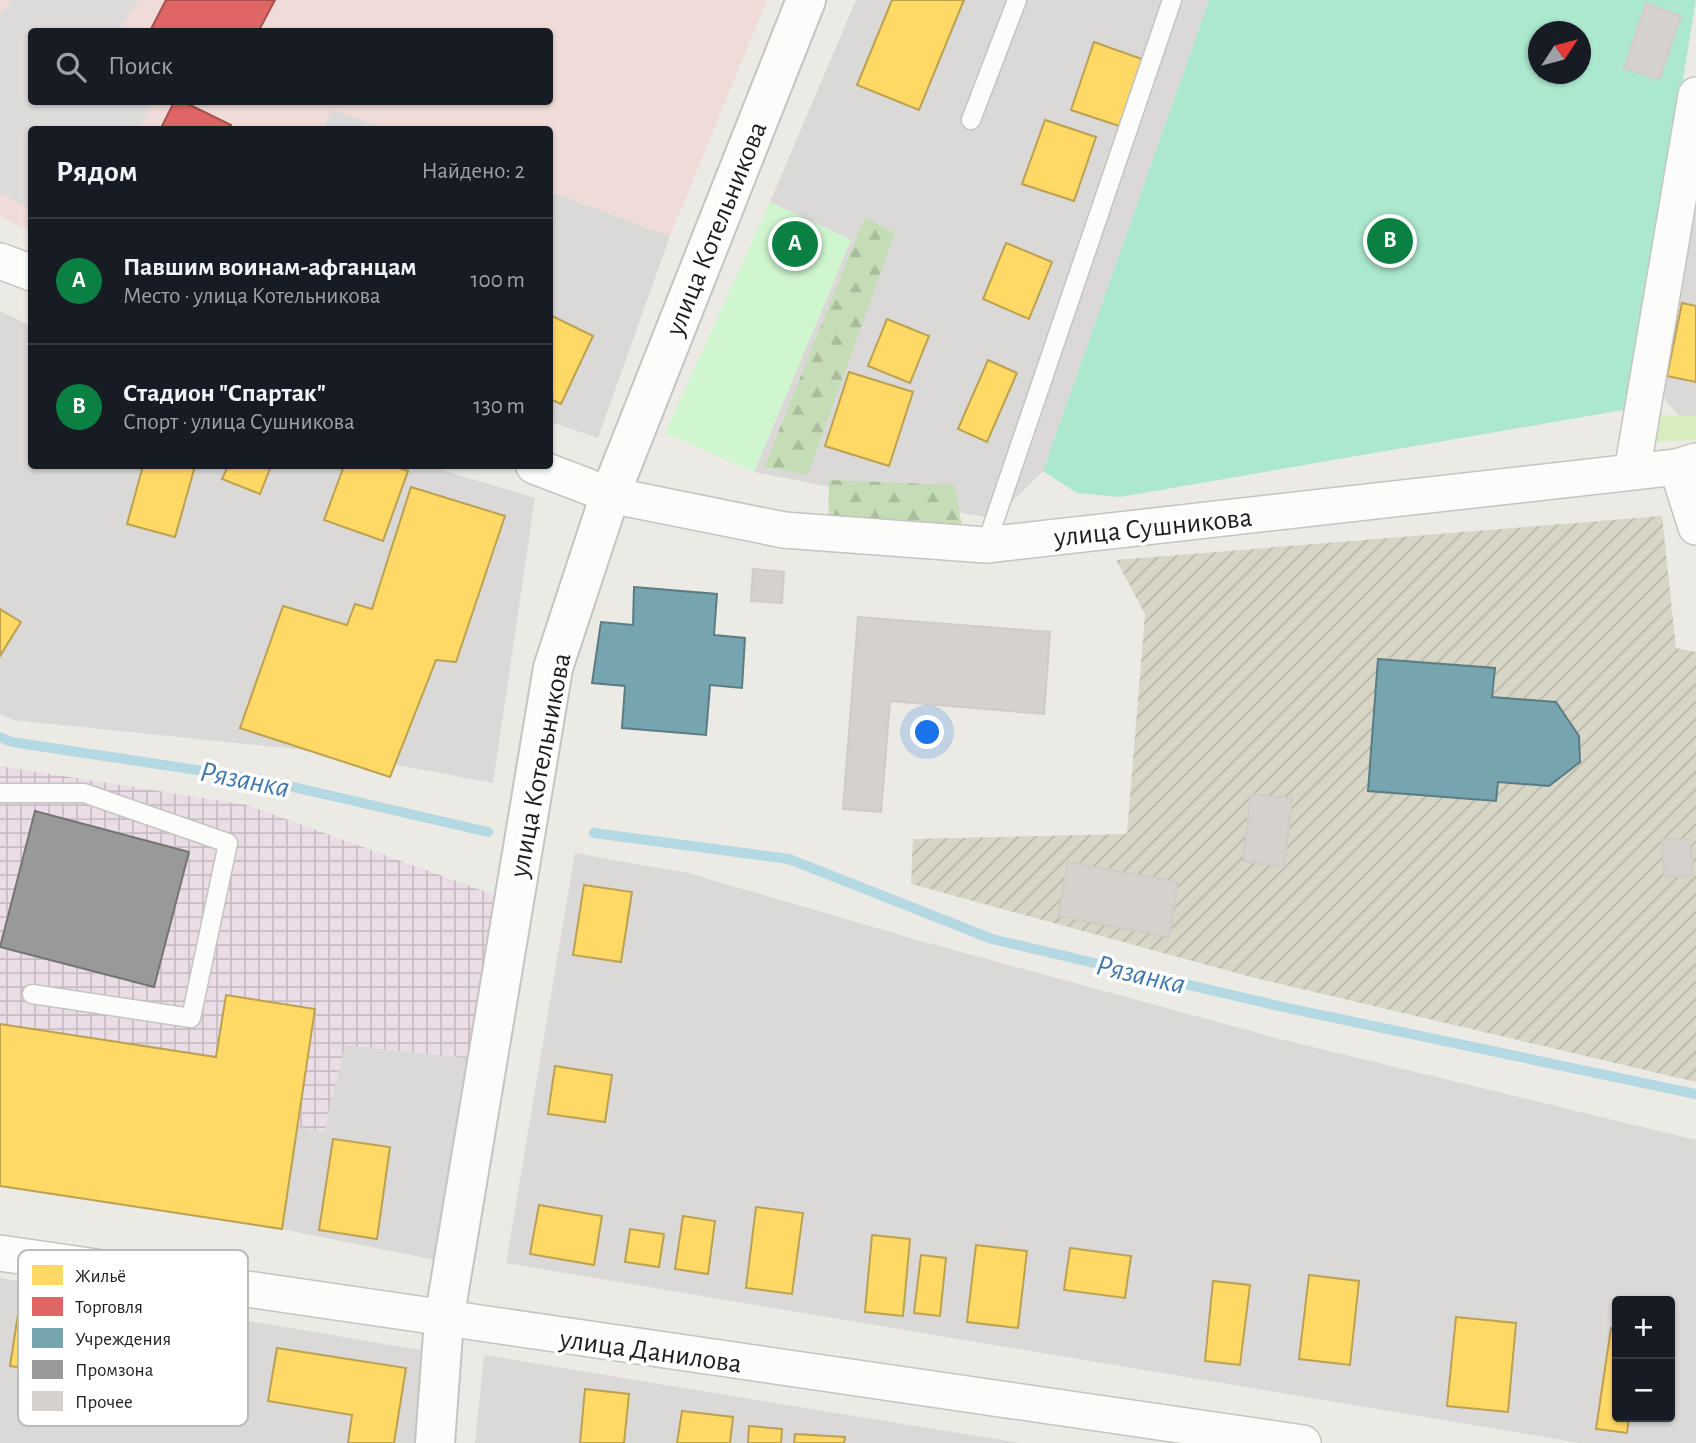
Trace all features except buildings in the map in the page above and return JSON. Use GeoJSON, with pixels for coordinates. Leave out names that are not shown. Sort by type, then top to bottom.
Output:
{"type":"FeatureCollection","features":[{"type":"Feature","properties":{"kind":"street","name":"улица Котельникова"},"geometry":{"type":"LineString","coordinates":[[435,1443],[444,1320],[553,668],[610,495],[806,0]]}},
{"type":"Feature","properties":{"kind":"street"},"geometry":{"type":"LineString","coordinates":[[1632,472],[1696,95]]}},
{"type":"Feature","properties":{"kind":"street"},"geometry":{"type":"LineString","coordinates":[[0,261],[28,272]]}},
{"type":"Feature","properties":{"kind":"street","name":"улица Сушникова"},"geometry":{"type":"LineString","coordinates":[[542,469],[610,495],[784,530],[986,545],[1686,464]]}},
{"type":"Feature","properties":{"kind":"street"},"geometry":{"type":"LineString","coordinates":[[1686,464],[1696,527]]}},
{"type":"Feature","properties":{"kind":"street","name":"улица Данилова"},"geometry":{"type":"LineString","coordinates":[[0,1253],[18,1256]]}},
{"type":"Feature","properties":{"kind":"street","name":"улица Данилова"},"geometry":{"type":"LineString","coordinates":[[248,1290],[1303,1443]]}},
{"type":"Feature","properties":{"kind":"lane"},"geometry":{"type":"LineString","coordinates":[[971,120],[1017,0]]}},
{"type":"Feature","properties":{"kind":"lane"},"geometry":{"type":"LineString","coordinates":[[986,545],[1172,0]]}},
{"type":"Feature","properties":{"kind":"lane"},"geometry":{"type":"LineString","coordinates":[[0,793],[85,793],[228,843],[191,1018],[32,994]]}},
{"type":"Feature","properties":{"kind":"shaded area"},"geometry":{"type":"Polygon","coordinates":[[[0,0],[767,0],[670,236],[553,192],[553,126],[378,126],[331,109],[324,126],[28,126],[28,230],[0,216],[0,0]]]}},
{"type":"Feature","properties":{"kind":"shaded area"},"geometry":{"type":"Polygon","coordinates":[[[12,0],[139,0],[120,28],[28,28],[28,105],[151,105],[140,126],[28,126],[28,207],[0,193],[0,15],[12,0]]]}},
{"type":"Feature","properties":{"kind":"shaded area"},"geometry":{"type":"Polygon","coordinates":[[[856,0],[1209,0],[1043,471],[994,519],[754,472],[851,240],[770,202],[856,0]]]}},
{"type":"Feature","properties":{"kind":"shaded area"},"geometry":{"type":"Polygon","coordinates":[[[331,109],[378,126],[325,126],[331,109]]]}},
{"type":"Feature","properties":{"kind":"shaded area"},"geometry":{"type":"Polygon","coordinates":[[[1696,164],[1696,426],[1688,428],[1656,388],[1696,164]]]}},
{"type":"Feature","properties":{"kind":"shaded area"},"geometry":{"type":"Polygon","coordinates":[[[553,192],[670,236],[598,438],[553,423],[553,192]]]}},
{"type":"Feature","properties":{"kind":"shaded area"},"geometry":{"type":"Polygon","coordinates":[[[0,311],[28,325],[28,469],[439,469],[535,498],[493,783],[333,753],[13,720],[0,714],[0,311]]]}},
{"type":"Feature","properties":{"kind":"shaded area"},"geometry":{"type":"Polygon","coordinates":[[[1662,516],[1676,648],[1696,652],[1696,1082],[1255,978],[911,884],[913,839],[1127,834],[1145,614],[1116,560],[1662,516]]]}},
{"type":"Feature","properties":{"kind":"shaded area"},"geometry":{"type":"Polygon","coordinates":[[[0,766],[247,805],[500,897],[469,1058],[345,1045],[324,1131],[298,1127],[282,1229],[0,1186],[0,766]]]}},
{"type":"Feature","properties":{"kind":"shaded area"},"geometry":{"type":"Polygon","coordinates":[[[575,853],[688,873],[921,941],[1280,1039],[1696,1140],[1696,1443],[1579,1443],[506,1263],[575,853]]]}},
{"type":"Feature","properties":{"kind":"shaded area"},"geometry":{"type":"Polygon","coordinates":[[[345,1045],[469,1058],[435,1260],[282,1229],[298,1127],[324,1131],[345,1045]]]}},
{"type":"Feature","properties":{"kind":"shaded area"},"geometry":{"type":"Polygon","coordinates":[[[0,1278],[18,1281],[18,1426],[248,1426],[248,1321],[425,1351],[417,1443],[0,1443],[0,1278]]]}},
{"type":"Feature","properties":{"kind":"shaded area"},"geometry":{"type":"Polygon","coordinates":[[[484,1355],[1020,1443],[475,1443],[484,1355]]]}},
{"type":"Feature","properties":{"kind":"green space"},"geometry":{"type":"Polygon","coordinates":[[[1209,0],[1696,0],[1629,409],[1120,497],[1077,493],[1043,471],[1209,0]]]}},
{"type":"Feature","properties":{"kind":"green space"},"geometry":{"type":"Polygon","coordinates":[[[770,202],[851,240],[754,472],[665,433],[770,202]]]}},
{"type":"Feature","properties":{"kind":"green space"},"geometry":{"type":"Polygon","coordinates":[[[865,217],[895,233],[808,475],[764,467],[865,217]]]}},
{"type":"Feature","properties":{"kind":"green space"},"geometry":{"type":"Polygon","coordinates":[[[1651,415],[1696,416],[1696,440],[1654,442],[1651,415]]]}},
{"type":"Feature","properties":{"kind":"green space"},"geometry":{"type":"Polygon","coordinates":[[[829,480],[954,485],[963,531],[828,525],[829,480]]]}},
{"type":"Feature","properties":{"kind":"waterway","name":"Рязанка"},"geometry":{"type":"LineString","coordinates":[[0,737],[12,742],[263,780],[488,832]]}},
{"type":"Feature","properties":{"kind":"waterway","name":"Рязанка"},"geometry":{"type":"LineString","coordinates":[[594,833],[789,859],[992,939],[1283,1007],[1696,1094]]}},
{"type":"Feature","properties":{"kind":"place","name":"Стадион \"Спартак\""},"geometry":{"type":"Point","coordinates":[1390,241]}},
{"type":"Feature","properties":{"kind":"place","name":"Павшим воинам-афганцам"},"geometry":{"type":"Point","coordinates":[795,244]}}]}
